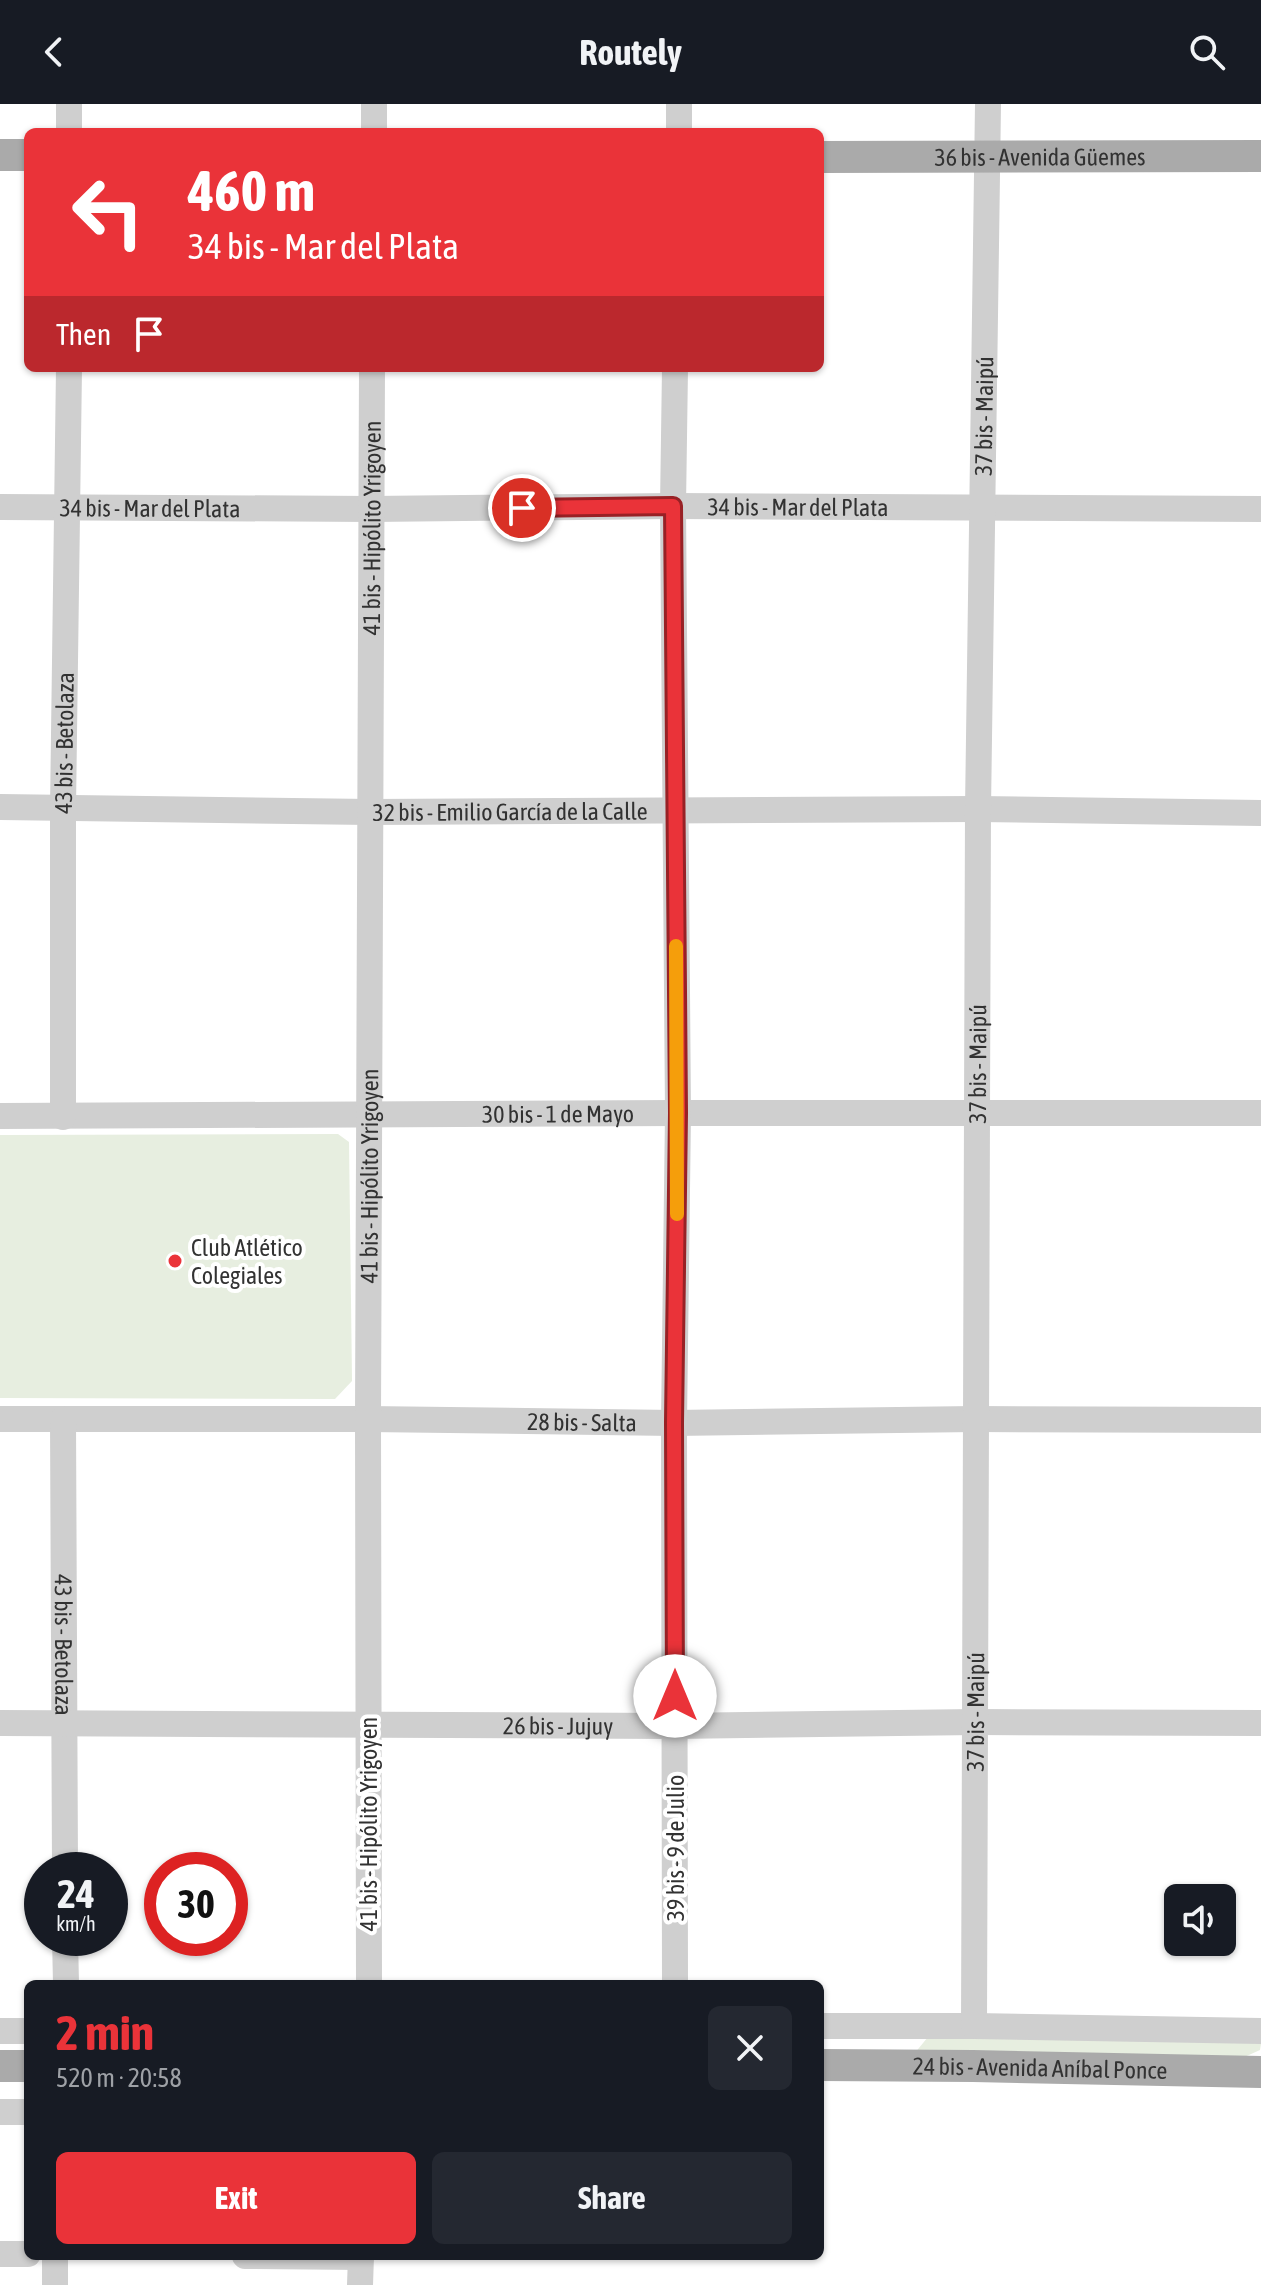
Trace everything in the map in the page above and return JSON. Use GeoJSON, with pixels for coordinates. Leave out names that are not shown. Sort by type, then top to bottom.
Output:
{"type":"FeatureCollection","features":[{"type":"Feature","properties":{"kind":"main road"},"geometry":{"type":"LineString","coordinates":[[0,155],[24,155]]}},
{"type":"Feature","properties":{"kind":"main road","name":"36 bis - Avenida Güemes"},"geometry":{"type":"LineString","coordinates":[[824,157],[1261,156]]}},
{"type":"Feature","properties":{"kind":"main road","name":"24 bis - Avenida Aníbal Ponce"},"geometry":{"type":"LineString","coordinates":[[824,2065],[1261,2072]]}},
{"type":"Feature","properties":{"kind":"main road"},"geometry":{"type":"LineString","coordinates":[[0,2066],[24,2066]]}},
{"type":"Feature","properties":{"kind":"street"},"geometry":{"type":"LineString","coordinates":[[69,104],[69,128]]}},
{"type":"Feature","properties":{"kind":"street"},"geometry":{"type":"LineString","coordinates":[[374,104],[374,128]]}},
{"type":"Feature","properties":{"kind":"street"},"geometry":{"type":"LineString","coordinates":[[679,104],[679,128]]}},
{"type":"Feature","properties":{"kind":"street","name":"37 bis - Maipú"},"geometry":{"type":"LineString","coordinates":[[974,2026],[980,509],[988,104]]}},
{"type":"Feature","properties":{"kind":"street","name":"43 bis - Betolaza"},"geometry":{"type":"LineString","coordinates":[[63,1117],[63,808],[69,372]]}},
{"type":"Feature","properties":{"kind":"street","name":"41 bis - Hipólito Yrigoyen"},"geometry":{"type":"LineString","coordinates":[[369,1980],[372,372]]}},
{"type":"Feature","properties":{"kind":"street","name":"39 bis - 9 de Julio"},"geometry":{"type":"LineString","coordinates":[[675,372],[673,506],[678,1113],[674,1423],[675,1980]]}},
{"type":"Feature","properties":{"kind":"street","name":"34 bis - Mar del Plata"},"geometry":{"type":"LineString","coordinates":[[0,507],[1261,509]]}},
{"type":"Feature","properties":{"kind":"street","name":"32 bis - Emilio García de la Calle"},"geometry":{"type":"LineString","coordinates":[[0,807],[370,812],[978,809],[1261,813]]}},
{"type":"Feature","properties":{"kind":"street","name":"30 bis - 1 de Mayo"},"geometry":{"type":"LineString","coordinates":[[0,1116],[1261,1113]]}},
{"type":"Feature","properties":{"kind":"street","name":"28 bis - Salta"},"geometry":{"type":"LineString","coordinates":[[0,1419],[674,1423],[975,1419],[1261,1420]]}},
{"type":"Feature","properties":{"kind":"street","name":"43 bis - Betolaza"},"geometry":{"type":"LineString","coordinates":[[63,1419],[65,1852]]}},
{"type":"Feature","properties":{"kind":"street","name":"26 bis - Jujuy"},"geometry":{"type":"LineString","coordinates":[[0,1723],[675,1726],[976,1722],[1261,1723]]}},
{"type":"Feature","properties":{"kind":"street"},"geometry":{"type":"LineString","coordinates":[[65,1956],[66,1980]]}},
{"type":"Feature","properties":{"kind":"street","name":"24 bis - Avenida Aníbal Ponce"},"geometry":{"type":"LineString","coordinates":[[824,2026],[1261,2031]]}},
{"type":"Feature","properties":{"kind":"street"},"geometry":{"type":"LineString","coordinates":[[873,2026],[873,2065]]}},
{"type":"Feature","properties":{"kind":"street"},"geometry":{"type":"LineString","coordinates":[[0,2031],[24,2031]]}},
{"type":"Feature","properties":{"kind":"street"},"geometry":{"type":"LineString","coordinates":[[0,2112],[24,2112]]}},
{"type":"Feature","properties":{"kind":"street"},"geometry":{"type":"LineString","coordinates":[[0,2254],[24,2254]]}},
{"type":"Feature","properties":{"kind":"street"},"geometry":{"type":"LineString","coordinates":[[55,2260],[55,2285]]}},
{"type":"Feature","properties":{"kind":"street"},"geometry":{"type":"LineString","coordinates":[[360,2285],[361,2260]]}},
{"type":"Feature","properties":{"kind":"shaded area","name":"Club Atlético Colegiales"},"geometry":{"type":"Polygon","coordinates":[[[338,1134],[349,1142],[352,1381],[335,1399],[0,1398],[0,1135],[338,1134]]]}},
{"type":"Feature","properties":{"kind":"shaded area"},"geometry":{"type":"Polygon","coordinates":[[[928,2037],[1251,2039],[1261,2044],[1260,2050],[1240,2059],[914,2054],[928,2037]]]}},
{"type":"Feature","properties":{"kind":"slow traffic"},"geometry":{"type":"LineString","coordinates":[[676,946],[677,1214]]}},
{"type":"Feature","properties":{"kind":"place","name":"Club Atlético Colegiales"},"geometry":{"type":"Point","coordinates":[175,1261]}},
{"type":"Feature","properties":{"kind":"route"},"geometry":{"type":"LineString","coordinates":[[522,508],[673,506],[678,1113],[674,1423],[675,1696]]}}]}
